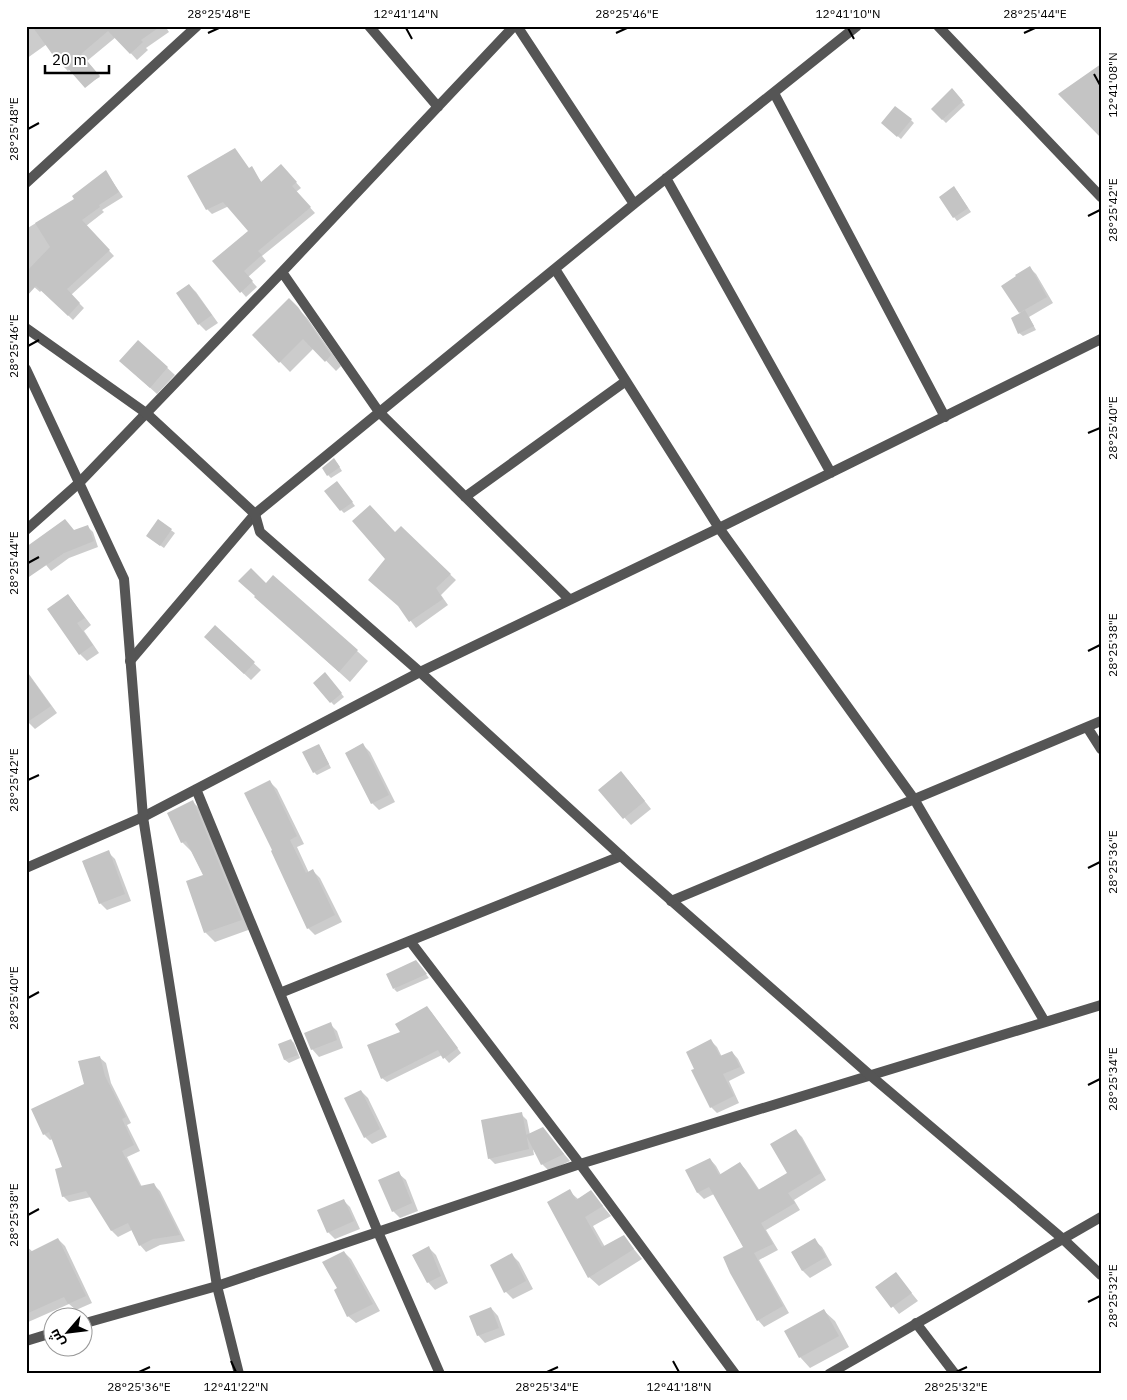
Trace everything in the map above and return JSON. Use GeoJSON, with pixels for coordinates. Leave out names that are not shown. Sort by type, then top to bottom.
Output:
{"type":"FeatureCollection","features":[{"type":"Feature","properties":{"kind":"street"},"geometry":{"type":"LineString","coordinates":[[26,183],[197,26]]}},
{"type":"Feature","properties":{"kind":"street"},"geometry":{"type":"LineString","coordinates":[[369,26],[438,107]]}},
{"type":"Feature","properties":{"kind":"street"},"geometry":{"type":"LineString","coordinates":[[26,530],[79,483],[516,26],[634,204]]}},
{"type":"Feature","properties":{"kind":"street"},"geometry":{"type":"LineString","coordinates":[[130,661],[255,514],[666,178],[857,26]]}},
{"type":"Feature","properties":{"kind":"street"},"geometry":{"type":"LineString","coordinates":[[938,26],[1101,197]]}},
{"type":"Feature","properties":{"kind":"street"},"geometry":{"type":"LineString","coordinates":[[774,92],[945,417]]}},
{"type":"Feature","properties":{"kind":"street"},"geometry":{"type":"LineString","coordinates":[[666,178],[831,473]]}},
{"type":"Feature","properties":{"kind":"street"},"geometry":{"type":"LineString","coordinates":[[555,268],[719,528],[914,799],[1045,1022]]}},
{"type":"Feature","properties":{"kind":"street"},"geometry":{"type":"LineString","coordinates":[[282,272],[379,412],[570,600]]}},
{"type":"Feature","properties":{"kind":"street"},"geometry":{"type":"LineString","coordinates":[[26,328],[146,413],[255,514],[260,532],[420,672],[671,901],[871,1076],[1063,1239],[1101,1275]]}},
{"type":"Feature","properties":{"kind":"street"},"geometry":{"type":"LineString","coordinates":[[26,868],[143,817],[420,672],[719,528],[1101,339]]}},
{"type":"Feature","properties":{"kind":"street"},"geometry":{"type":"LineString","coordinates":[[26,369],[124,579],[143,817],[217,1286],[239,1374]]}},
{"type":"Feature","properties":{"kind":"street"},"geometry":{"type":"LineString","coordinates":[[465,497],[626,381]]}},
{"type":"Feature","properties":{"kind":"street"},"geometry":{"type":"LineString","coordinates":[[671,901],[1101,722]]}},
{"type":"Feature","properties":{"kind":"street"},"geometry":{"type":"LineString","coordinates":[[1087,727],[1101,748]]}},
{"type":"Feature","properties":{"kind":"street"},"geometry":{"type":"LineString","coordinates":[[196,790],[378,1232],[440,1374]]}},
{"type":"Feature","properties":{"kind":"street"},"geometry":{"type":"LineString","coordinates":[[280,993],[621,856]]}},
{"type":"Feature","properties":{"kind":"street"},"geometry":{"type":"LineString","coordinates":[[410,941],[580,1164],[735,1374]]}},
{"type":"Feature","properties":{"kind":"street"},"geometry":{"type":"LineString","coordinates":[[92,1321],[217,1286],[580,1164],[1101,1005]]}},
{"type":"Feature","properties":{"kind":"street"},"geometry":{"type":"LineString","coordinates":[[828,1374],[1101,1216]]}},
{"type":"Feature","properties":{"kind":"street"},"geometry":{"type":"LineString","coordinates":[[916,1323],[955,1374]]}},
{"type":"Feature","properties":{"kind":"street"},"geometry":{"type":"LineString","coordinates":[[26,1340],[42,1336]]}},
{"type":"Feature","properties":{"kind":"building"},"geometry":{"type":"Polygon","coordinates":[[[32,26],[161,26],[141,40],[143,42],[130,54],[108,31],[81,54],[100,76],[85,88],[63,63],[60,65],[32,26]]]}},
{"type":"Feature","properties":{"kind":"building"},"geometry":{"type":"Polygon","coordinates":[[[1101,64],[1101,138],[1058,94],[1101,64]]]}},
{"type":"Feature","properties":{"kind":"building"},"geometry":{"type":"Polygon","coordinates":[[[952,88],[963,101],[942,120],[931,109],[952,88]]]}},
{"type":"Feature","properties":{"kind":"building"},"geometry":{"type":"Polygon","coordinates":[[[895,106],[912,119],[897,137],[881,123],[895,106]]]}},
{"type":"Feature","properties":{"kind":"building"},"geometry":{"type":"Polygon","coordinates":[[[235,148],[249,168],[252,166],[261,182],[281,164],[297,182],[292,186],[311,207],[258,251],[262,255],[244,271],[253,281],[240,293],[212,261],[248,231],[223,202],[206,210],[187,176],[235,148]]]}},
{"type":"Feature","properties":{"kind":"building"},"geometry":{"type":"Polygon","coordinates":[[[106,170],[119,192],[99,205],[100,207],[82,220],[110,250],[67,289],[80,303],[68,316],[36,286],[26,297],[26,272],[50,247],[35,223],[74,199],[72,196],[106,170]]]}},
{"type":"Feature","properties":{"kind":"building"},"geometry":{"type":"Polygon","coordinates":[[[954,186],[968,208],[953,218],[939,197],[954,186]]]}},
{"type":"Feature","properties":{"kind":"building"},"geometry":{"type":"Polygon","coordinates":[[[1030,266],[1047,297],[1019,313],[1001,286],[1030,266]]]}},
{"type":"Feature","properties":{"kind":"building"},"geometry":{"type":"Polygon","coordinates":[[[189,284],[212,315],[198,325],[176,293],[189,284]]]}},
{"type":"Feature","properties":{"kind":"building"},"geometry":{"type":"Polygon","coordinates":[[[289,298],[298,307],[331,355],[325,362],[303,339],[279,363],[252,335],[289,298]]]}},
{"type":"Feature","properties":{"kind":"building"},"geometry":{"type":"Polygon","coordinates":[[[1025,310],[1034,326],[1018,334],[1011,318],[1025,310]]]}},
{"type":"Feature","properties":{"kind":"building"},"geometry":{"type":"Polygon","coordinates":[[[138,340],[168,367],[150,388],[119,361],[138,340]]]}},
{"type":"Feature","properties":{"kind":"building"},"geometry":{"type":"Polygon","coordinates":[[[334,458],[340,467],[327,476],[322,468],[334,458]]]}},
{"type":"Feature","properties":{"kind":"building"},"geometry":{"type":"Polygon","coordinates":[[[337,481],[353,502],[340,511],[324,491],[337,481]]]}},
{"type":"Feature","properties":{"kind":"building"},"geometry":{"type":"Polygon","coordinates":[[[370,505],[395,532],[401,526],[451,574],[436,588],[443,599],[409,622],[398,606],[368,580],[385,559],[352,521],[370,505]]]}},
{"type":"Feature","properties":{"kind":"building"},"geometry":{"type":"Polygon","coordinates":[[[65,519],[74,530],[88,525],[94,541],[64,553],[26,579],[26,547],[65,519]]]}},
{"type":"Feature","properties":{"kind":"building"},"geometry":{"type":"Polygon","coordinates":[[[158,519],[172,529],[160,546],[146,536],[158,519]]]}},
{"type":"Feature","properties":{"kind":"building"},"geometry":{"type":"Polygon","coordinates":[[[251,568],[266,583],[273,575],[358,650],[339,672],[238,581],[251,568]]]}},
{"type":"Feature","properties":{"kind":"building"},"geometry":{"type":"Polygon","coordinates":[[[68,594],[85,618],[77,623],[93,645],[79,655],[47,609],[68,594]]]}},
{"type":"Feature","properties":{"kind":"building"},"geometry":{"type":"Polygon","coordinates":[[[215,625],[255,662],[244,674],[204,637],[215,625]]]}},
{"type":"Feature","properties":{"kind":"building"},"geometry":{"type":"Polygon","coordinates":[[[26,671],[51,706],[26,723],[26,671]]]}},
{"type":"Feature","properties":{"kind":"building"},"geometry":{"type":"Polygon","coordinates":[[[325,672],[342,693],[330,703],[313,683],[325,672]]]}},
{"type":"Feature","properties":{"kind":"building"},"geometry":{"type":"Polygon","coordinates":[[[363,743],[389,795],[371,804],[345,753],[363,743]]]}},
{"type":"Feature","properties":{"kind":"building"},"geometry":{"type":"Polygon","coordinates":[[[319,744],[329,764],[313,773],[302,752],[319,744]]]}},
{"type":"Feature","properties":{"kind":"building"},"geometry":{"type":"Polygon","coordinates":[[[621,771],[645,801],[623,819],[598,790],[621,771]]]}},
{"type":"Feature","properties":{"kind":"building"},"geometry":{"type":"Polygon","coordinates":[[[270,780],[297,836],[290,840],[306,873],[313,869],[335,915],[307,929],[244,793],[270,780]]]}},
{"type":"Feature","properties":{"kind":"building"},"geometry":{"type":"Polygon","coordinates":[[[193,800],[242,920],[204,933],[186,881],[203,875],[186,841],[181,843],[167,813],[193,800]]]}},
{"type":"Feature","properties":{"kind":"building"},"geometry":{"type":"Polygon","coordinates":[[[109,850],[125,894],[99,904],[82,861],[109,850]]]}},
{"type":"Feature","properties":{"kind":"building"},"geometry":{"type":"Polygon","coordinates":[[[416,960],[427,974],[393,989],[386,974],[416,960]]]}},
{"type":"Feature","properties":{"kind":"building"},"geometry":{"type":"Polygon","coordinates":[[[427,1006],[458,1048],[443,1059],[438,1050],[381,1079],[367,1045],[400,1032],[395,1024],[427,1006]]]}},
{"type":"Feature","properties":{"kind":"building"},"geometry":{"type":"Polygon","coordinates":[[[331,1022],[337,1040],[311,1050],[304,1033],[331,1022]]]}},
{"type":"Feature","properties":{"kind":"building"},"geometry":{"type":"Polygon","coordinates":[[[291,1039],[298,1055],[284,1060],[278,1044],[291,1039]]]}},
{"type":"Feature","properties":{"kind":"building"},"geometry":{"type":"Polygon","coordinates":[[[711,1039],[720,1056],[732,1051],[740,1067],[723,1074],[734,1096],[710,1108],[691,1070],[694,1069],[686,1052],[711,1039]]]}},
{"type":"Feature","properties":{"kind":"building"},"geometry":{"type":"Polygon","coordinates":[[[100,1056],[105,1076],[126,1117],[122,1119],[134,1145],[122,1151],[140,1186],[154,1183],[180,1235],[153,1239],[139,1246],[128,1223],[111,1231],[86,1191],[62,1197],[55,1169],[62,1167],[49,1132],[43,1135],[31,1109],[84,1084],[78,1061],[100,1056]]]}},
{"type":"Feature","properties":{"kind":"building"},"geometry":{"type":"Polygon","coordinates":[[[361,1090],[380,1129],[364,1138],[344,1098],[361,1090]]]}},
{"type":"Feature","properties":{"kind":"building"},"geometry":{"type":"Polygon","coordinates":[[[522,1112],[529,1149],[488,1159],[481,1120],[522,1112]]]}},
{"type":"Feature","properties":{"kind":"building"},"geometry":{"type":"Polygon","coordinates":[[[543,1127],[564,1154],[541,1165],[526,1135],[543,1127]]]}},
{"type":"Feature","properties":{"kind":"building"},"geometry":{"type":"Polygon","coordinates":[[[796,1129],[821,1173],[788,1193],[795,1203],[761,1223],[773,1244],[754,1253],[783,1306],[757,1321],[723,1257],[743,1247],[709,1187],[697,1193],[685,1170],[710,1158],[719,1175],[740,1162],[758,1190],[787,1173],[770,1144],[796,1129]]]}},
{"type":"Feature","properties":{"kind":"building"},"geometry":{"type":"Polygon","coordinates":[[[399,1171],[412,1203],[392,1212],[378,1180],[399,1171]]]}},
{"type":"Feature","properties":{"kind":"building"},"geometry":{"type":"Polygon","coordinates":[[[570,1189],[576,1200],[591,1190],[603,1206],[585,1217],[602,1247],[624,1235],[634,1249],[588,1278],[547,1202],[570,1189]]]}},
{"type":"Feature","properties":{"kind":"building"},"geometry":{"type":"Polygon","coordinates":[[[344,1199],[354,1221],[327,1233],[317,1210],[344,1199]]]}},
{"type":"Feature","properties":{"kind":"building"},"geometry":{"type":"Polygon","coordinates":[[[58,1238],[86,1296],[68,1304],[64,1297],[26,1314],[26,1254],[58,1238]]]}},
{"type":"Feature","properties":{"kind":"building"},"geometry":{"type":"Polygon","coordinates":[[[815,1238],[826,1257],[802,1271],[791,1252],[815,1238]]]}},
{"type":"Feature","properties":{"kind":"building"},"geometry":{"type":"Polygon","coordinates":[[[429,1246],[441,1276],[427,1283],[412,1255],[429,1246]]]}},
{"type":"Feature","properties":{"kind":"building"},"geometry":{"type":"Polygon","coordinates":[[[344,1251],[373,1304],[347,1317],[334,1290],[337,1288],[322,1262],[344,1251]]]}},
{"type":"Feature","properties":{"kind":"building"},"geometry":{"type":"Polygon","coordinates":[[[512,1253],[526,1281],[504,1293],[490,1265],[512,1253]]]}},
{"type":"Feature","properties":{"kind":"building"},"geometry":{"type":"Polygon","coordinates":[[[896,1272],[912,1293],[891,1308],[875,1287],[896,1272]]]}},
{"type":"Feature","properties":{"kind":"building"},"geometry":{"type":"Polygon","coordinates":[[[491,1307],[499,1328],[477,1336],[469,1316],[491,1307]]]}},
{"type":"Feature","properties":{"kind":"building"},"geometry":{"type":"Polygon","coordinates":[[[824,1309],[839,1336],[799,1358],[784,1331],[824,1309]]]}}]}
